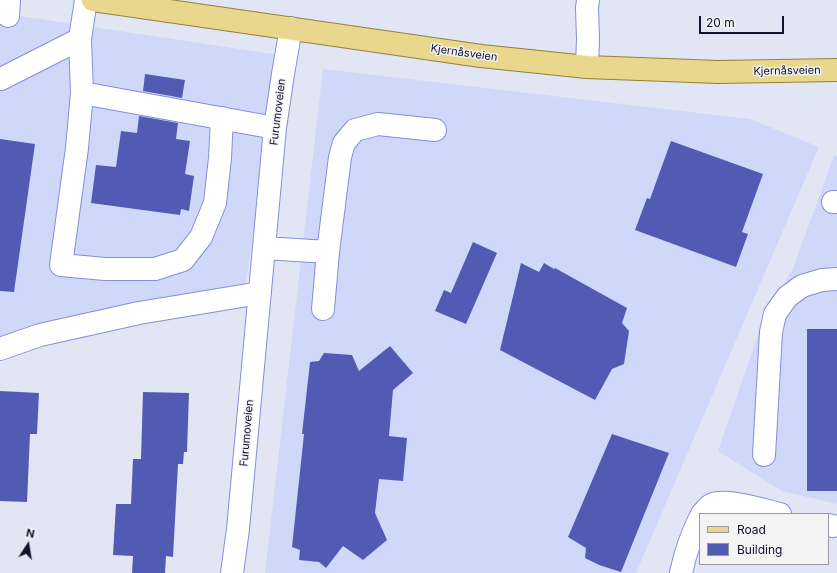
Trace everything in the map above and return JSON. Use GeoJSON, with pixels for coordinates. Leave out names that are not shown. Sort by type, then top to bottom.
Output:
{"type":"FeatureCollection","features":[{"type":"Feature","properties":{"kind":"main road","name":"Kjernåsveien"},"geometry":{"type":"LineString","coordinates":[[93,0],[481,56],[588,67],[718,72],[837,70]]}},
{"type":"Feature","properties":{"kind":"street"},"geometry":{"type":"LineString","coordinates":[[86,0],[80,40],[82,93],[77,148],[61,265],[105,270],[155,269],[183,260],[201,237],[214,203],[220,158],[222,118]]}},
{"type":"Feature","properties":{"kind":"street"},"geometry":{"type":"LineString","coordinates":[[588,0],[588,67]]}},
{"type":"Feature","properties":{"kind":"street","name":"Furumoveien"},"geometry":{"type":"LineString","coordinates":[[232,573],[238,529],[276,128],[291,28]]}},
{"type":"Feature","properties":{"kind":"street"},"geometry":{"type":"LineString","coordinates":[[1,79],[80,40]]}},
{"type":"Feature","properties":{"kind":"street"},"geometry":{"type":"LineString","coordinates":[[82,93],[276,128]]}},
{"type":"Feature","properties":{"kind":"street"},"geometry":{"type":"LineString","coordinates":[[323,309],[328,252],[340,157],[344,143],[355,130],[378,124],[435,130]]}},
{"type":"Feature","properties":{"kind":"street"},"geometry":{"type":"LineString","coordinates":[[264,248],[328,252]]}},
{"type":"Feature","properties":{"kind":"street"},"geometry":{"type":"LineString","coordinates":[[764,455],[771,332],[775,314],[788,297],[802,286],[822,280],[837,279]]}},
{"type":"Feature","properties":{"kind":"street"},"geometry":{"type":"LineString","coordinates":[[0,349],[40,335],[139,313],[260,293]]}},
{"type":"Feature","properties":{"kind":"street"},"geometry":{"type":"LineString","coordinates":[[703,513],[712,504],[730,502],[776,513]]}},
{"type":"Feature","properties":{"kind":"street"},"geometry":{"type":"LineString","coordinates":[[681,573],[693,532],[699,520]]}},
{"type":"Feature","properties":{"kind":"shaded area"},"geometry":{"type":"Polygon","coordinates":[[[0,13],[279,55],[245,288],[0,357],[0,13]]]}},
{"type":"Feature","properties":{"kind":"shaded area"},"geometry":{"type":"Polygon","coordinates":[[[323,69],[750,119],[819,147],[636,573],[265,573],[323,69]]]}},
{"type":"Feature","properties":{"kind":"shaded area"},"geometry":{"type":"Polygon","coordinates":[[[834,156],[837,156],[837,504],[782,491],[718,451],[760,329],[793,268],[834,156]]]}},
{"type":"Feature","properties":{"kind":"building"},"geometry":{"type":"Polygon","coordinates":[[[145,74],[185,80],[182,98],[143,91],[145,74]]]}},
{"type":"Feature","properties":{"kind":"building"},"geometry":{"type":"Polygon","coordinates":[[[139,116],[178,123],[176,139],[190,141],[185,174],[194,176],[189,211],[181,209],[180,215],[91,203],[96,165],[116,167],[121,131],[137,133],[139,116]]]}},
{"type":"Feature","properties":{"kind":"building"},"geometry":{"type":"Polygon","coordinates":[[[0,139],[35,144],[14,292],[0,291],[0,139]]]}},
{"type":"Feature","properties":{"kind":"building"},"geometry":{"type":"Polygon","coordinates":[[[671,141],[763,174],[742,232],[748,234],[736,267],[635,230],[647,198],[650,199],[671,141]]]}},
{"type":"Feature","properties":{"kind":"building"},"geometry":{"type":"Polygon","coordinates":[[[473,242],[497,253],[466,324],[435,311],[444,290],[451,293],[473,242]]]}},
{"type":"Feature","properties":{"kind":"building"},"geometry":{"type":"Polygon","coordinates":[[[521,263],[539,272],[544,263],[627,308],[622,323],[629,331],[624,364],[612,369],[595,400],[500,350],[521,263]]]}},
{"type":"Feature","properties":{"kind":"building"},"geometry":{"type":"Polygon","coordinates":[[[807,329],[837,329],[837,491],[807,491],[807,329]]]}},
{"type":"Feature","properties":{"kind":"building"},"geometry":{"type":"Polygon","coordinates":[[[390,346],[413,373],[393,390],[389,436],[407,438],[403,481],[379,479],[375,513],[387,540],[363,560],[343,546],[326,568],[319,562],[299,560],[300,550],[292,547],[310,362],[319,361],[324,353],[352,355],[359,371],[390,346]]]}},
{"type":"Feature","properties":{"kind":"building"},"geometry":{"type":"Polygon","coordinates":[[[0,391],[39,393],[37,434],[30,434],[27,502],[0,501],[0,391]]]}},
{"type":"Feature","properties":{"kind":"building"},"geometry":{"type":"Polygon","coordinates":[[[143,392],[189,393],[187,452],[184,452],[183,464],[178,464],[173,557],[166,556],[165,573],[132,573],[133,556],[113,555],[116,504],[131,504],[133,459],[141,459],[143,392]]]}},
{"type":"Feature","properties":{"kind":"building"},"geometry":{"type":"Polygon","coordinates":[[[612,434],[669,453],[621,572],[599,565],[585,558],[586,548],[568,537],[612,434]]]}}]}
